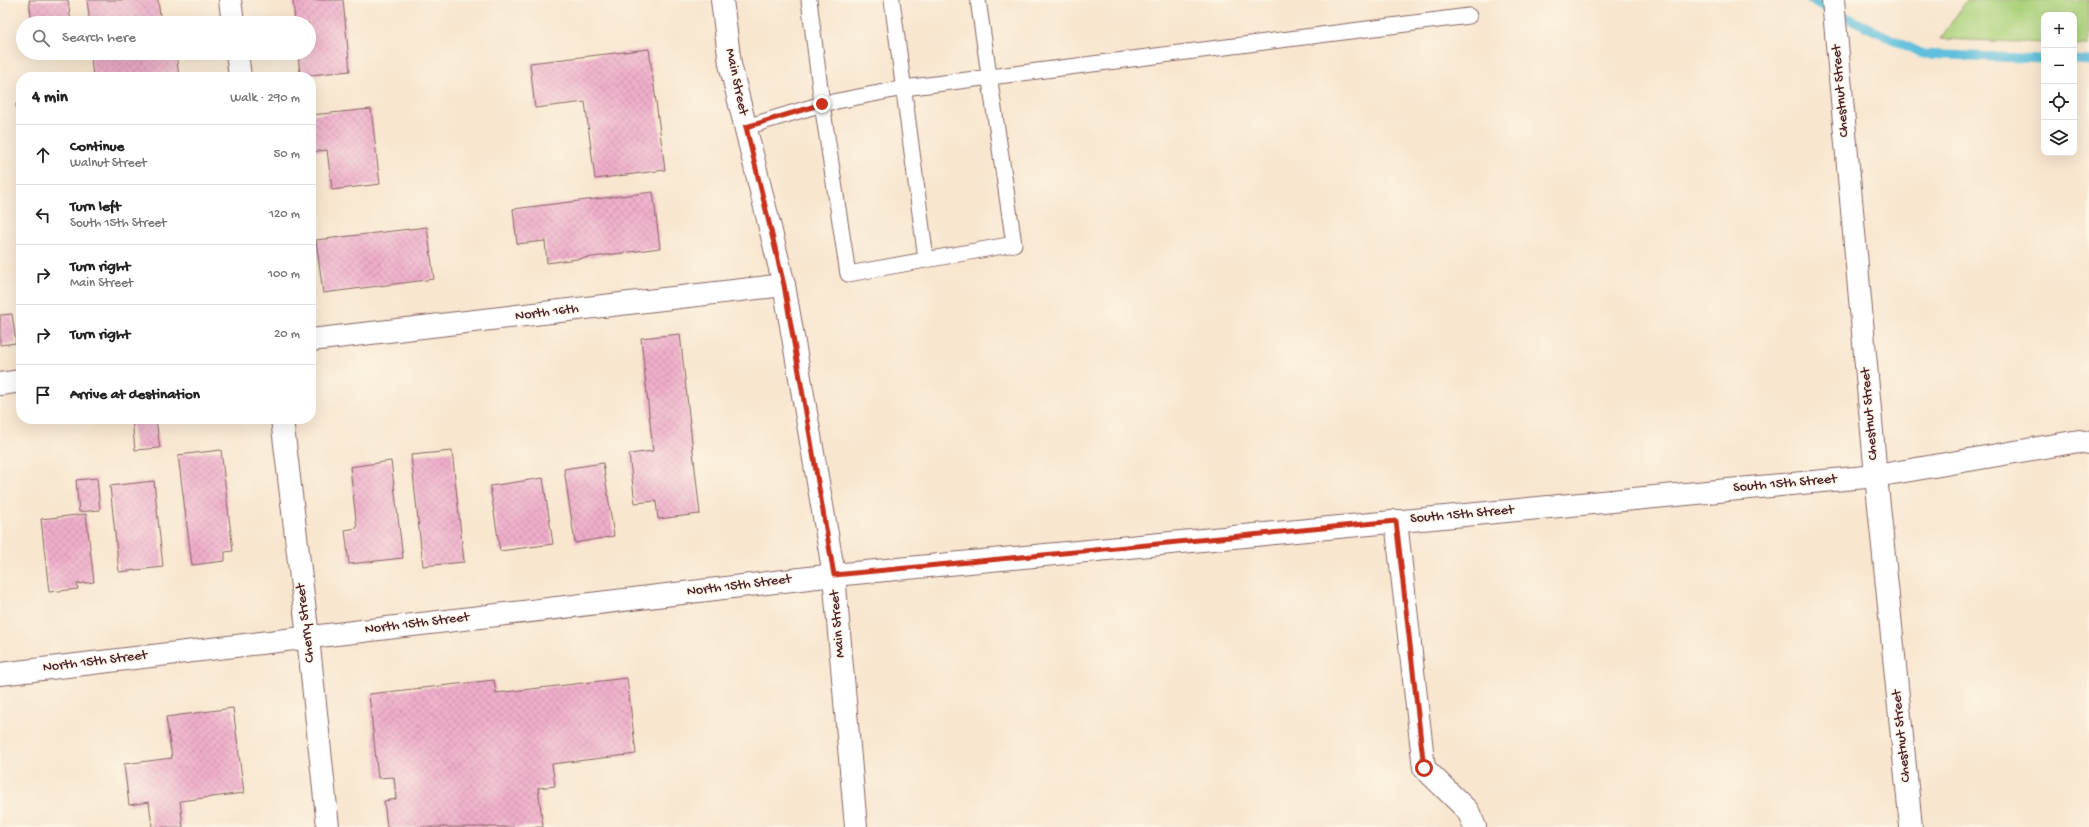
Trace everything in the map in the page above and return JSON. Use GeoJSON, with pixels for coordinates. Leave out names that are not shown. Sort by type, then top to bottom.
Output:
{"type":"FeatureCollection","features":[{"type":"Feature","properties":{"kind":"street"},"geometry":{"type":"LineString","coordinates":[[230,0],[232,16]]}},
{"type":"Feature","properties":{"kind":"street","name":"Main Street"},"geometry":{"type":"LineString","coordinates":[[722,0],[730,64],[784,285],[834,575],[856,827]]}},
{"type":"Feature","properties":{"kind":"street","name":"Chestnut Street"},"geometry":{"type":"LineString","coordinates":[[1833,0],[1876,476],[1911,827]]}},
{"type":"Feature","properties":{"kind":"street"},"geometry":{"type":"LineString","coordinates":[[238,60],[239,72]]}},
{"type":"Feature","properties":{"kind":"street","name":"North 16th"},"geometry":{"type":"LineString","coordinates":[[316,339],[784,285]]}},
{"type":"Feature","properties":{"kind":"street"},"geometry":{"type":"LineString","coordinates":[[0,384],[16,382]]}},
{"type":"Feature","properties":{"kind":"street","name":"Cherry Street"},"geometry":{"type":"LineString","coordinates":[[283,424],[308,637],[328,827]]}},
{"type":"Feature","properties":{"kind":"street","name":"South 15th Street"},"geometry":{"type":"LineString","coordinates":[[834,575],[1876,476],[2079,441],[2089,443]]}},
{"type":"Feature","properties":{"kind":"street"},"geometry":{"type":"LineString","coordinates":[[1396,521],[1424,768],[1468,811],[1475,827]]}},
{"type":"Feature","properties":{"kind":"street","name":"North 15th Street"},"geometry":{"type":"LineString","coordinates":[[0,674],[834,575]]}},
{"type":"Feature","properties":{"kind":"lane"},"geometry":{"type":"LineString","coordinates":[[809,0],[822,104],[848,274],[1014,244],[978,0]]}},
{"type":"Feature","properties":{"kind":"lane"},"geometry":{"type":"LineString","coordinates":[[892,0],[926,259]]}},
{"type":"Feature","properties":{"kind":"lane"},"geometry":{"type":"LineString","coordinates":[[746,127],[822,104],[904,88],[1469,16]]}},
{"type":"Feature","properties":{"kind":"green space"},"geometry":{"type":"Polygon","coordinates":[[[1967,0],[2089,0],[2089,45],[2077,45],[2077,12],[2041,12],[2041,43],[1940,39],[1967,0]]]}},
{"type":"Feature","properties":{"kind":"building"},"geometry":{"type":"Polygon","coordinates":[[[29,0],[68,0],[70,16],[31,16],[29,0]]]}},
{"type":"Feature","properties":{"kind":"building"},"geometry":{"type":"Polygon","coordinates":[[[87,0],[158,0],[160,16],[89,16],[87,0]]]}},
{"type":"Feature","properties":{"kind":"building"},"geometry":{"type":"Polygon","coordinates":[[[293,0],[343,0],[350,71],[316,74],[316,72],[300,72],[299,60],[316,60],[316,16],[294,16],[293,0]]]}},
{"type":"Feature","properties":{"kind":"building"},"geometry":{"type":"Polygon","coordinates":[[[649,49],[665,170],[595,179],[585,102],[535,108],[530,63],[649,49]]]}},
{"type":"Feature","properties":{"kind":"building"},"geometry":{"type":"Polygon","coordinates":[[[91,60],[177,60],[178,72],[92,72],[91,60]]]}},
{"type":"Feature","properties":{"kind":"building"},"geometry":{"type":"Polygon","coordinates":[[[371,109],[380,184],[332,190],[327,150],[316,151],[316,114],[371,109]]]}},
{"type":"Feature","properties":{"kind":"building"},"geometry":{"type":"Polygon","coordinates":[[[653,192],[660,248],[547,263],[545,241],[517,244],[513,209],[653,192]]]}},
{"type":"Feature","properties":{"kind":"building"},"geometry":{"type":"Polygon","coordinates":[[[427,227],[434,279],[323,293],[316,240],[427,227]]]}},
{"type":"Feature","properties":{"kind":"building"},"geometry":{"type":"Polygon","coordinates":[[[12,314],[16,343],[0,345],[0,315],[12,314]]]}},
{"type":"Feature","properties":{"kind":"building"},"geometry":{"type":"Polygon","coordinates":[[[680,334],[700,514],[658,519],[656,501],[635,503],[629,454],[653,451],[641,338],[680,334]]]}},
{"type":"Feature","properties":{"kind":"building"},"geometry":{"type":"Polygon","coordinates":[[[132,424],[157,424],[160,448],[135,450],[132,424]]]}},
{"type":"Feature","properties":{"kind":"building"},"geometry":{"type":"Polygon","coordinates":[[[221,450],[233,551],[225,552],[225,561],[192,565],[178,455],[221,450]]]}},
{"type":"Feature","properties":{"kind":"building"},"geometry":{"type":"Polygon","coordinates":[[[452,451],[464,562],[423,566],[411,455],[452,451]]]}},
{"type":"Feature","properties":{"kind":"building"},"geometry":{"type":"Polygon","coordinates":[[[391,461],[403,558],[349,564],[345,530],[357,528],[350,467],[391,461]]]}},
{"type":"Feature","properties":{"kind":"building"},"geometry":{"type":"Polygon","coordinates":[[[603,463],[614,536],[575,543],[564,469],[603,463]]]}},
{"type":"Feature","properties":{"kind":"building"},"geometry":{"type":"Polygon","coordinates":[[[97,478],[100,510],[79,512],[76,480],[97,478]]]}},
{"type":"Feature","properties":{"kind":"building"},"geometry":{"type":"Polygon","coordinates":[[[543,478],[553,544],[500,551],[490,486],[543,478]]]}},
{"type":"Feature","properties":{"kind":"building"},"geometry":{"type":"Polygon","coordinates":[[[154,481],[163,567],[119,572],[110,486],[154,481]]]}},
{"type":"Feature","properties":{"kind":"building"},"geometry":{"type":"Polygon","coordinates":[[[86,514],[94,582],[77,584],[78,589],[49,592],[41,519],[86,514]]]}},
{"type":"Feature","properties":{"kind":"building"},"geometry":{"type":"Polygon","coordinates":[[[627,678],[636,754],[552,764],[555,786],[538,788],[543,827],[387,827],[384,801],[396,799],[394,777],[378,778],[369,694],[494,680],[496,693],[627,678]]]}},
{"type":"Feature","properties":{"kind":"building"},"geometry":{"type":"Polygon","coordinates":[[[233,708],[244,793],[180,801],[183,827],[152,827],[149,802],[129,805],[124,764],[172,758],[166,717],[233,708]]]}},
{"type":"Feature","properties":{"kind":"waterway"},"geometry":{"type":"LineString","coordinates":[[1811,0],[1923,54],[2041,59]]}},
{"type":"Feature","properties":{"kind":"waterway"},"geometry":{"type":"LineString","coordinates":[[2077,60],[2089,61]]}},
{"type":"Feature","properties":{"kind":"route"},"geometry":{"type":"LineString","coordinates":[[822,104],[746,127],[784,285],[834,575],[1396,521],[1424,768]]}}]}
